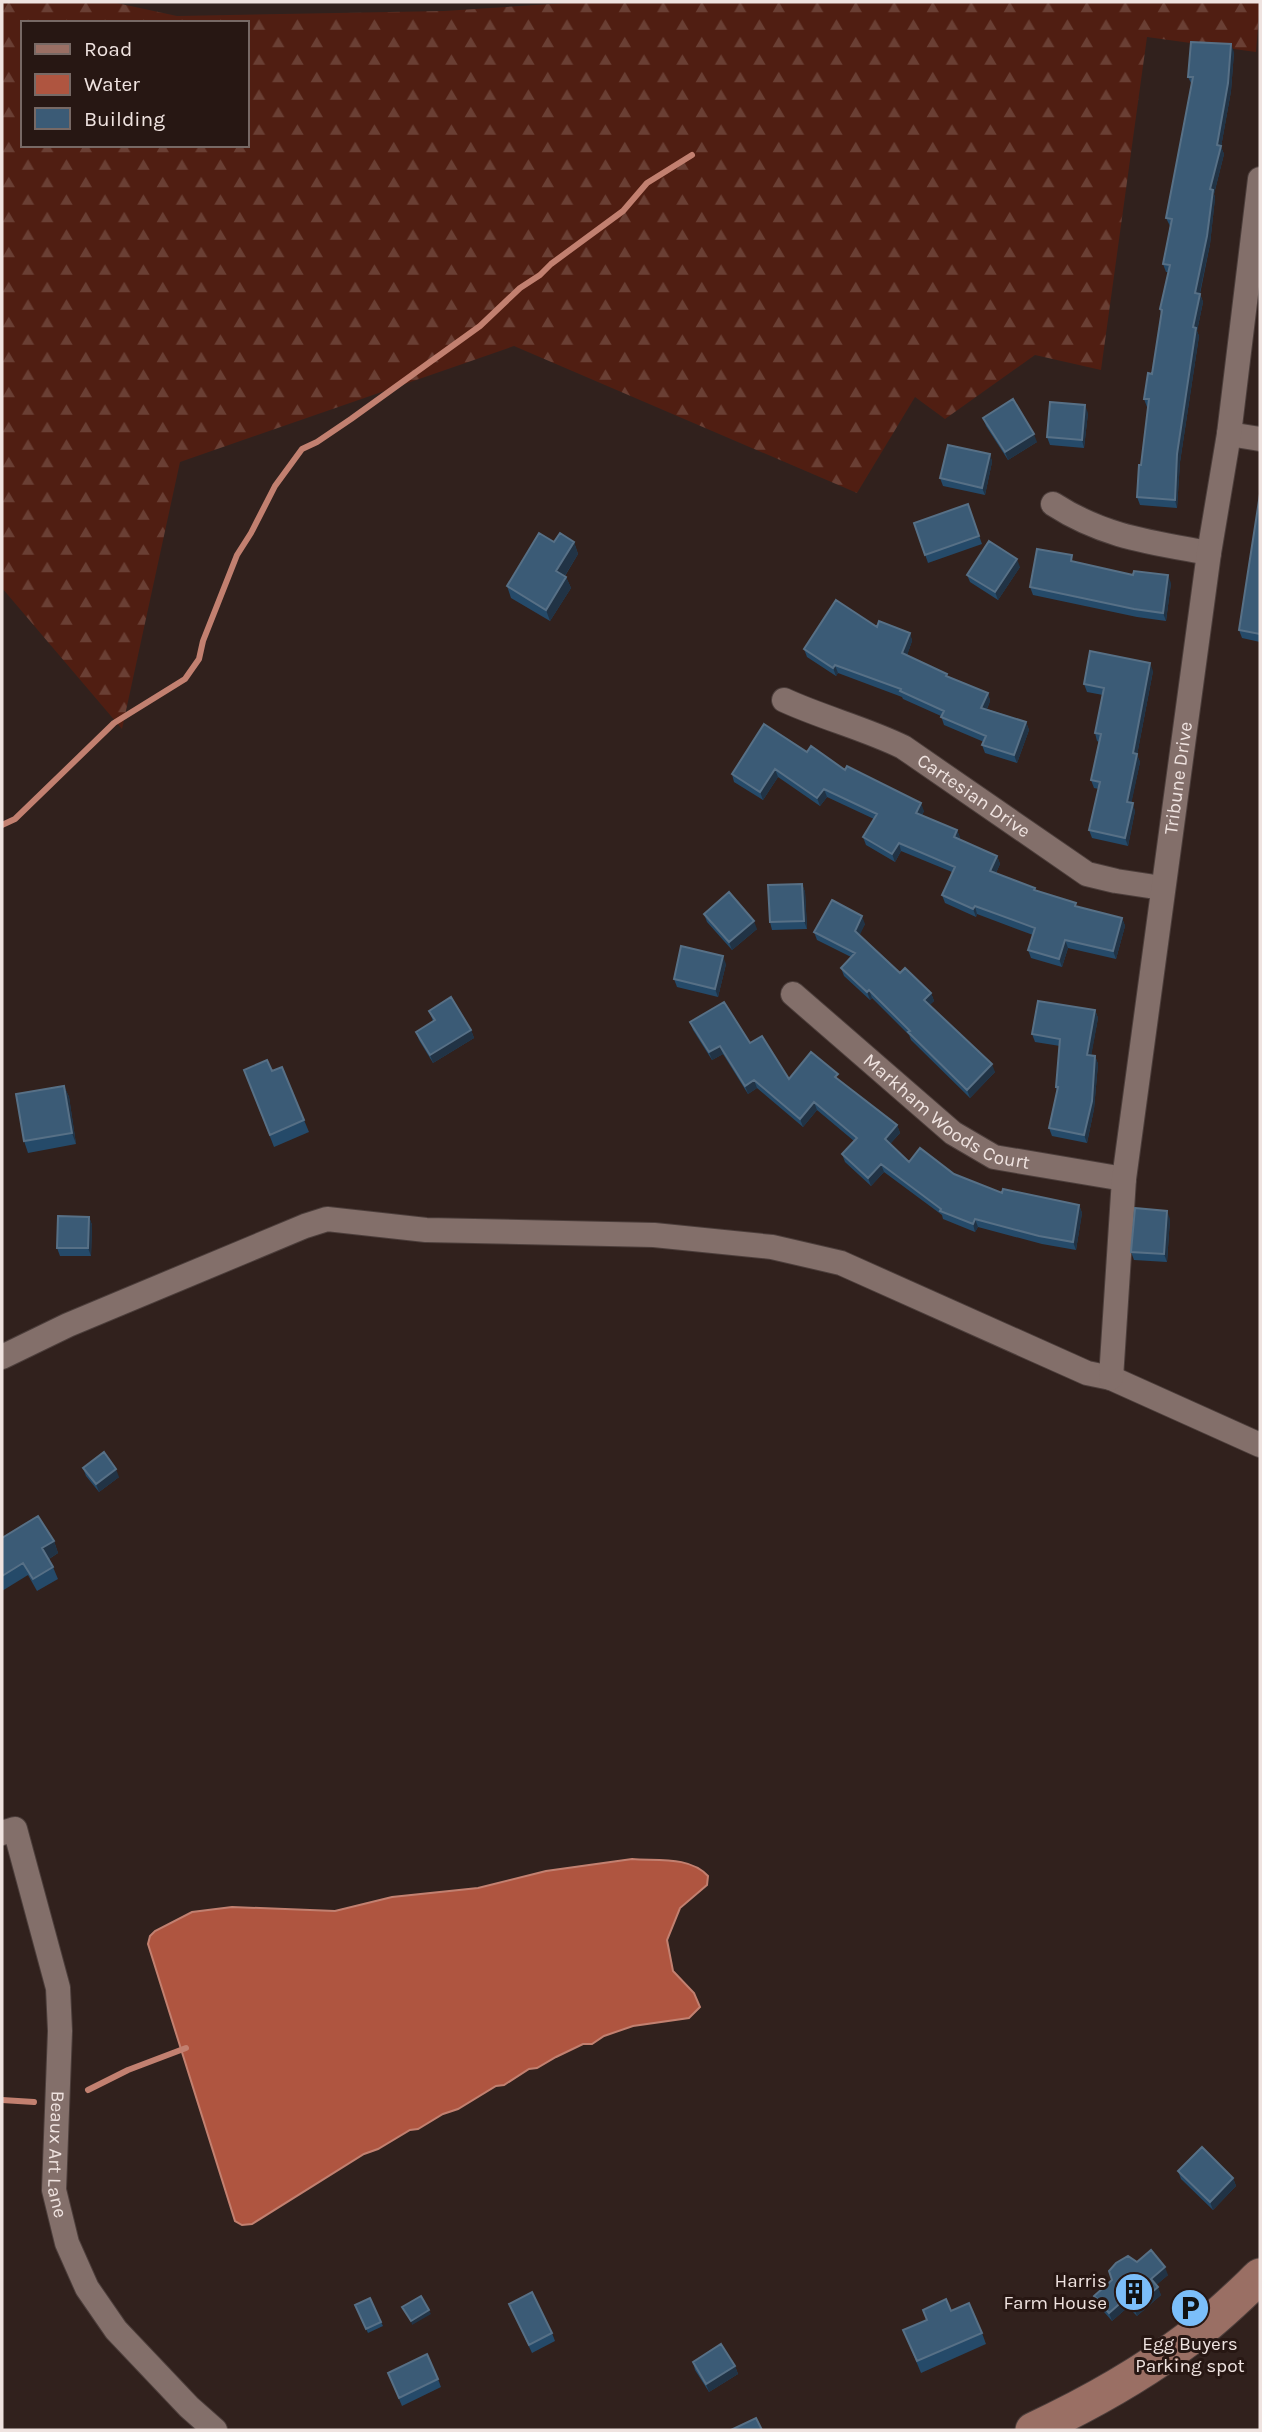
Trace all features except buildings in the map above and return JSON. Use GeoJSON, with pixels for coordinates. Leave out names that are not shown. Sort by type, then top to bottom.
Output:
{"type":"FeatureCollection","features":[{"type":"Feature","properties":{"kind":"main road"},"geometry":{"type":"LineString","coordinates":[[1033,2430],[1073,2412],[1147,2369],[1201,2330],[1260,2276]]}},
{"type":"Feature","properties":{"kind":"street","name":"Tribune Drive"},"geometry":{"type":"LineString","coordinates":[[1111,1378],[1124,1179],[1162,888],[1228,434],[1260,179]]}},
{"type":"Feature","properties":{"kind":"street"},"geometry":{"type":"LineString","coordinates":[[1228,434],[1260,439]]}},
{"type":"Feature","properties":{"kind":"street"},"geometry":{"type":"LineString","coordinates":[[1053,504],[1076,519],[1123,537],[1209,553]]}},
{"type":"Feature","properties":{"kind":"street","name":"Cartesian Drive"},"geometry":{"type":"LineString","coordinates":[[784,700],[816,715],[881,736],[903,747],[1087,874],[1162,888]]}},
{"type":"Feature","properties":{"kind":"street","name":"Markham Woods Court"},"geometry":{"type":"LineString","coordinates":[[793,994],[953,1133],[977,1148],[994,1157],[1124,1179]]}},
{"type":"Feature","properties":{"kind":"street"},"geometry":{"type":"LineString","coordinates":[[2,1357],[68,1325],[327,1219],[426,1230],[654,1235],[772,1247],[841,1263],[1087,1373],[1111,1378],[1260,1445]]}},
{"type":"Feature","properties":{"kind":"street","name":"Beaux Art Lane"},"geometry":{"type":"LineString","coordinates":[[8,1831],[58,1988],[60,2031],[54,2190],[67,2243],[87,2288],[116,2330],[189,2407],[215,2430]]}},
{"type":"Feature","properties":{"kind":"green space"},"geometry":{"type":"Polygon","coordinates":[[[2,2],[112,2],[177,16],[444,11],[583,2],[1260,2],[1256,52],[1147,37],[1101,370],[1035,355],[945,419],[915,397],[857,493],[514,346],[180,462],[122,729],[2,588],[2,2]]]}},
{"type":"Feature","properties":{"kind":"water"},"geometry":{"type":"Polygon","coordinates":[[[632,1859],[683,1862],[708,1876],[707,1885],[680,1908],[667,1940],[673,1971],[694,1993],[700,2007],[689,2018],[633,2026],[604,2036],[592,2044],[583,2044],[364,2154],[252,2224],[242,2225],[235,2221],[148,1944],[155,1931],[192,1912],[232,1907],[335,1911],[392,1897],[478,1888],[546,1871],[632,1859]]]}},
{"type":"Feature","properties":{"kind":"waterway"},"geometry":{"type":"LineString","coordinates":[[2,825],[15,819],[114,723],[185,679],[199,659],[203,641],[237,555],[275,486],[302,449],[351,419],[480,326],[520,288],[623,211],[647,183],[692,155]]}},
{"type":"Feature","properties":{"kind":"waterway"},"geometry":{"type":"LineString","coordinates":[[88,2090],[128,2070],[186,2048]]}},
{"type":"Feature","properties":{"kind":"waterway"},"geometry":{"type":"LineString","coordinates":[[2,2100],[34,2102]]}},
{"type":"Feature","properties":{"kind":"place","name":"Harris Farm House"},"geometry":{"type":"Point","coordinates":[1134,2292]}},
{"type":"Feature","properties":{"kind":"place","name":"Egg Buyers Parking spot"},"geometry":{"type":"Point","coordinates":[1190,2308]}}]}
